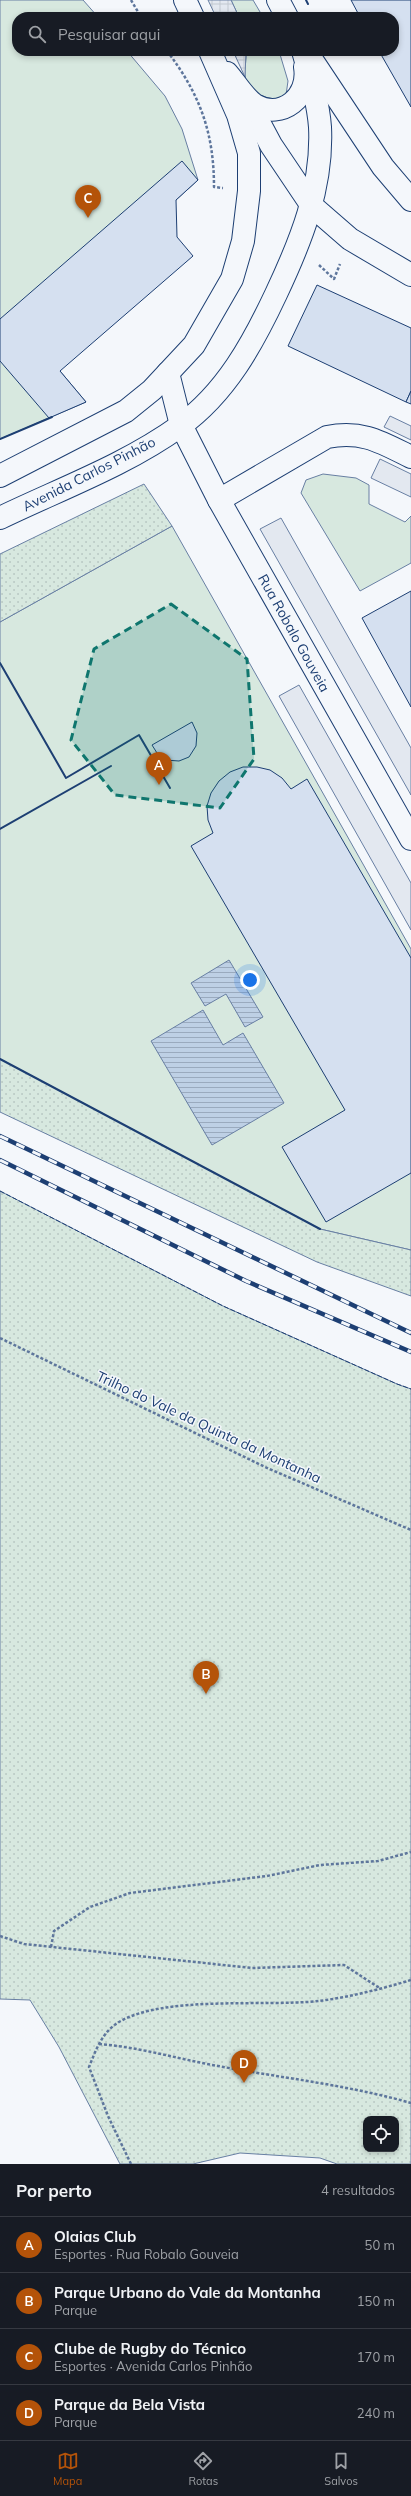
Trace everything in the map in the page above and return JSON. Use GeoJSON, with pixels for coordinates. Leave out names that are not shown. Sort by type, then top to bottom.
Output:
{"type":"FeatureCollection","features":[{"type":"Feature","properties":{"kind":"main road"},"geometry":{"type":"LineString","coordinates":[[185,0],[191,12]]}},
{"type":"Feature","properties":{"kind":"main road"},"geometry":{"type":"LineString","coordinates":[[278,0],[284,12]]}},
{"type":"Feature","properties":{"kind":"main road"},"geometry":{"type":"LineString","coordinates":[[0,476],[126,411],[152,390],[194,345],[232,279],[243,241],[249,190],[249,153],[238,115],[212,56]]}},
{"type":"Feature","properties":{"kind":"main road"},"geometry":{"type":"LineString","coordinates":[[213,56],[254,104],[269,111],[282,109],[294,104],[303,92],[306,73],[304,56]]}},
{"type":"Feature","properties":{"kind":"main road","name":"Avenida Carlos Pinhão"},"geometry":{"type":"LineString","coordinates":[[0,518],[127,457],[180,425],[219,390],[253,342],[298,246],[312,206],[318,167],[320,127],[314,89],[304,56]]}},
{"type":"Feature","properties":{"kind":"main road"},"geometry":{"type":"LineString","coordinates":[[309,56],[383,167],[411,200]]}},
{"type":"Feature","properties":{"kind":"main road"},"geometry":{"type":"LineString","coordinates":[[242,91],[271,144],[312,206],[350,239],[411,275]]}},
{"type":"Feature","properties":{"kind":"main road","name":"Rua Robalo Gouveia"},"geometry":{"type":"LineString","coordinates":[[168,372],[180,425],[220,500],[411,839]]}},
{"type":"Feature","properties":{"kind":"main road"},"geometry":{"type":"LineString","coordinates":[[220,500],[327,437],[344,434],[361,435],[411,457]]}},
{"type":"Feature","properties":{"kind":"path"},"geometry":{"type":"LineString","coordinates":[[131,0],[139,12]]}},
{"type":"Feature","properties":{"kind":"path","name":"Trilho do Vale da Quinta da Montanha"},"geometry":{"type":"LineString","coordinates":[[0,1338],[265,1467],[411,1530]]}},
{"type":"Feature","properties":{"kind":"path"},"geometry":{"type":"LineString","coordinates":[[51,1947],[54,1931],[90,1907],[130,1893],[267,1876],[320,1865],[378,1861],[411,1852]]}},
{"type":"Feature","properties":{"kind":"path"},"geometry":{"type":"LineString","coordinates":[[0,1936],[24,1944],[252,1968],[344,1965],[381,1989]]}},
{"type":"Feature","properties":{"kind":"path"},"geometry":{"type":"LineString","coordinates":[[131,2164],[108,2116],[89,2066],[98,2044],[108,2031],[119,2022],[155,2009],[320,2001],[381,1989],[411,1980]]}},
{"type":"Feature","properties":{"kind":"path"},"geometry":{"type":"LineString","coordinates":[[98,2044],[117,2045],[178,2059],[372,2092],[411,2103]]}},
{"type":"Feature","properties":{"kind":"highlighted area"},"geometry":{"type":"Polygon","coordinates":[[[171,604],[247,659],[254,759],[220,808],[115,795],[71,740],[94,649],[171,604]]]}},
{"type":"Feature","properties":{"kind":"shaded area"},"geometry":{"type":"Polygon","coordinates":[[[0,0],[83,0],[94,12],[12,12],[12,56],[131,56],[165,96],[182,129],[198,180],[176,200],[60,371],[86,402],[0,439],[0,0]]]}},
{"type":"Feature","properties":{"kind":"shaded area"},"geometry":{"type":"Polygon","coordinates":[[[208,0],[231,0],[237,12],[214,12],[208,0]]]}},
{"type":"Feature","properties":{"kind":"shaded area"},"geometry":{"type":"Polygon","coordinates":[[[231,0],[253,0],[260,12],[237,12],[231,0]]]}},
{"type":"Feature","properties":{"kind":"shaded area"},"geometry":{"type":"Polygon","coordinates":[[[235,56],[246,56],[245,77],[235,56]]]}},
{"type":"Feature","properties":{"kind":"shaded area"},"geometry":{"type":"Polygon","coordinates":[[[280,56],[288,81],[286,95],[281,98],[268,98],[261,96],[250,88],[245,76],[246,57],[280,56]]]}},
{"type":"Feature","properties":{"kind":"shaded area"},"geometry":{"type":"Polygon","coordinates":[[[390,416],[411,426],[411,440],[384,427],[390,416]]]}},
{"type":"Feature","properties":{"kind":"shaded area"},"geometry":{"type":"Polygon","coordinates":[[[380,459],[411,474],[411,497],[371,478],[380,459]]]}},
{"type":"Feature","properties":{"kind":"shaded area"},"geometry":{"type":"Polygon","coordinates":[[[323,474],[356,478],[369,485],[369,504],[405,522],[411,516],[411,563],[360,591],[301,493],[306,480],[323,474]]]}},
{"type":"Feature","properties":{"kind":"shaded area"},"geometry":{"type":"Polygon","coordinates":[[[144,484],[172,526],[0,622],[0,554],[144,484]]]}},
{"type":"Feature","properties":{"kind":"shaded area"},"geometry":{"type":"Polygon","coordinates":[[[281,518],[411,748],[411,795],[260,529],[281,518]]]}},
{"type":"Feature","properties":{"kind":"shaded area"},"geometry":{"type":"Polygon","coordinates":[[[172,526],[411,949],[411,1250],[320,1229],[0,1059],[0,622],[172,526]]]}},
{"type":"Feature","properties":{"kind":"shaded area"},"geometry":{"type":"Polygon","coordinates":[[[299,685],[411,883],[411,930],[279,696],[299,685]]]}},
{"type":"Feature","properties":{"kind":"shaded area"},"geometry":{"type":"Polygon","coordinates":[[[0,1059],[320,1229],[411,1250],[411,1296],[317,1262],[0,1112],[0,1059]]]}},
{"type":"Feature","properties":{"kind":"shaded area"},"geometry":{"type":"Polygon","coordinates":[[[0,1191],[223,1306],[411,1389],[411,2164],[337,2164],[320,2158],[240,2153],[193,2164],[120,2164],[59,2047],[30,2000],[0,1999],[0,1191]]]}},
{"type":"Feature","properties":{"kind":"water"},"geometry":{"type":"Polygon","coordinates":[[[229,960],[263,1017],[245,1027],[226,994],[205,1006],[191,983],[229,960]]]}},
{"type":"Feature","properties":{"kind":"water"},"geometry":{"type":"Polygon","coordinates":[[[203,1010],[223,1045],[243,1033],[284,1103],[212,1145],[151,1041],[203,1010]]]}},
{"type":"Feature","properties":{"kind":"building"},"geometry":{"type":"Polygon","coordinates":[[[351,0],[411,0],[411,107],[382,56],[399,56],[399,12],[357,12],[351,0]]]}},
{"type":"Feature","properties":{"kind":"building"},"geometry":{"type":"Polygon","coordinates":[[[182,161],[198,180],[176,200],[177,237],[193,256],[60,371],[86,402],[49,418],[0,361],[0,319],[182,161]]]}},
{"type":"Feature","properties":{"kind":"building"},"geometry":{"type":"Polygon","coordinates":[[[317,285],[411,328],[411,391],[406,402],[288,346],[317,285]]]}},
{"type":"Feature","properties":{"kind":"building"},"geometry":{"type":"Polygon","coordinates":[[[411,391],[411,404],[406,402],[411,391]]]}},
{"type":"Feature","properties":{"kind":"building"},"geometry":{"type":"Polygon","coordinates":[[[411,591],[411,707],[362,618],[411,591]]]}},
{"type":"Feature","properties":{"kind":"building"},"geometry":{"type":"Polygon","coordinates":[[[192,722],[197,733],[196,746],[189,757],[179,761],[165,760],[157,753],[152,745],[192,722]]]}},
{"type":"Feature","properties":{"kind":"building"},"geometry":{"type":"Polygon","coordinates":[[[243,767],[257,767],[270,770],[282,778],[291,789],[307,779],[411,958],[411,1173],[326,1222],[282,1147],[345,1110],[191,846],[213,833],[208,820],[207,806],[211,793],[219,781],[230,772],[243,767]]]}},
{"type":"Feature","properties":{"kind":"railway"},"geometry":{"type":"LineString","coordinates":[[0,1136],[411,1333]]}},
{"type":"Feature","properties":{"kind":"railway"},"geometry":{"type":"LineString","coordinates":[[0,1160],[246,1281],[411,1352]]}},
{"type":"Feature","properties":{"kind":"fence"},"geometry":{"type":"LineString","coordinates":[[0,1191],[223,1306],[411,1389]]}},
{"type":"Feature","properties":{"kind":"wall"},"geometry":{"type":"LineString","coordinates":[[306,0],[308,4]]}},
{"type":"Feature","properties":{"kind":"wall"},"geometry":{"type":"LineString","coordinates":[[0,439],[52,417]]}},
{"type":"Feature","properties":{"kind":"wall"},"geometry":{"type":"LineString","coordinates":[[0,663],[66,778],[139,735],[170,788]]}},
{"type":"Feature","properties":{"kind":"wall"},"geometry":{"type":"LineString","coordinates":[[0,829],[111,766]]}},
{"type":"Feature","properties":{"kind":"wall"},"geometry":{"type":"LineString","coordinates":[[0,1059],[320,1229]]}},
{"type":"Feature","properties":{"kind":"place","name":"Clube de Rugby do Técnico"},"geometry":{"type":"Point","coordinates":[88,218]}},
{"type":"Feature","properties":{"kind":"place","name":"Olaias Club"},"geometry":{"type":"Point","coordinates":[159,785]}},
{"type":"Feature","properties":{"kind":"place","name":"Parque Urbano do Vale da Montanha"},"geometry":{"type":"Point","coordinates":[206,1694]}},
{"type":"Feature","properties":{"kind":"place","name":"Parque da Bela Vista"},"geometry":{"type":"Point","coordinates":[244,2083]}}]}
